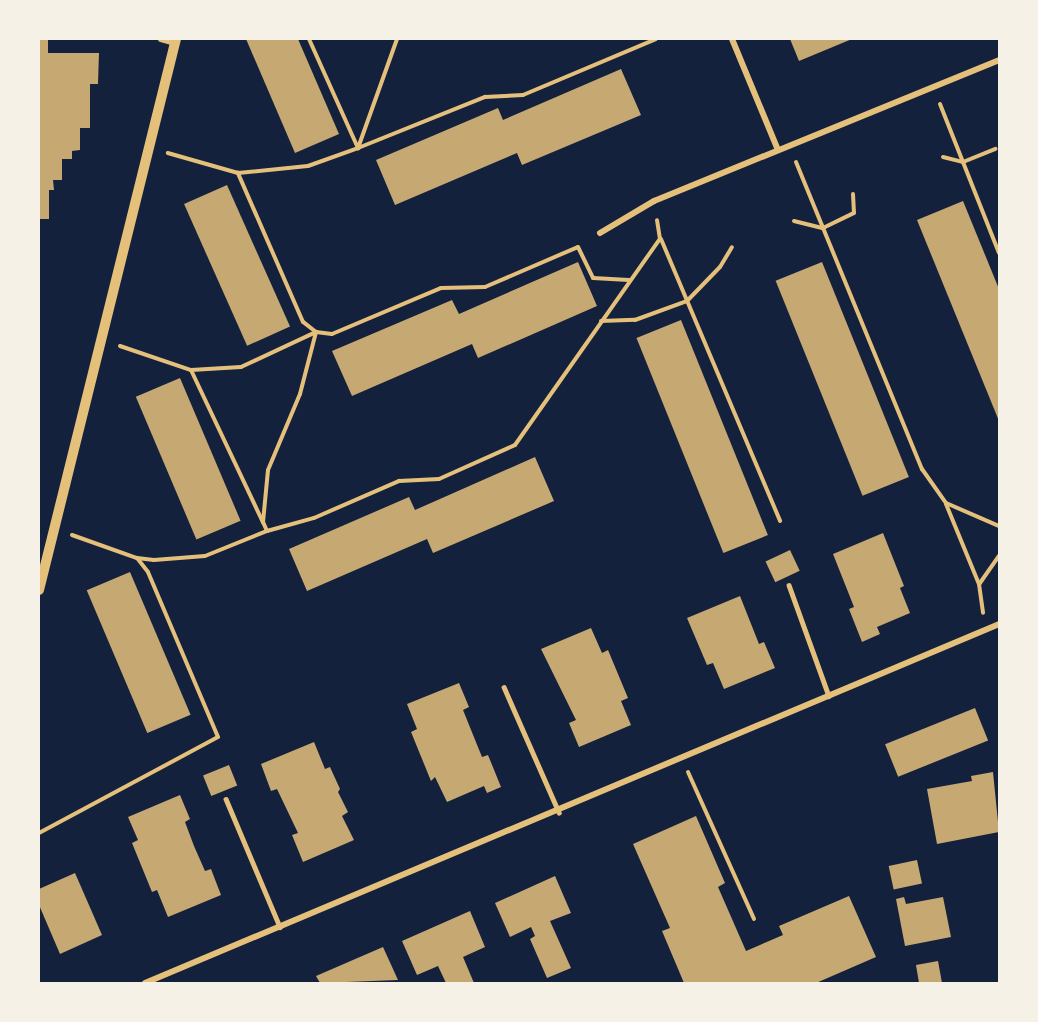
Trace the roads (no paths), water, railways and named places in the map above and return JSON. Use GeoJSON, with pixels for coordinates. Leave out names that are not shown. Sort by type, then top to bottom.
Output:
{"type":"FeatureCollection","features":[{"type":"Feature","properties":{"kind":"street"},"geometry":{"type":"LineString","coordinates":[[39,590],[44,545],[54,529],[176,41],[161,39]]}},
{"type":"Feature","properties":{"kind":"street"},"geometry":{"type":"LineString","coordinates":[[732,39],[778,150]]}},
{"type":"Feature","properties":{"kind":"street"},"geometry":{"type":"LineString","coordinates":[[600,233],[654,201],[999,60]]}},
{"type":"Feature","properties":{"kind":"street"},"geometry":{"type":"LineString","coordinates":[[145,983],[559,812],[681,757],[999,624]]}},
{"type":"Feature","properties":{"kind":"lane"},"geometry":{"type":"LineString","coordinates":[[789,585],[829,696]]}},
{"type":"Feature","properties":{"kind":"lane"},"geometry":{"type":"LineString","coordinates":[[504,687],[559,812]]}},
{"type":"Feature","properties":{"kind":"lane"},"geometry":{"type":"LineString","coordinates":[[226,799],[280,927]]}}]}
